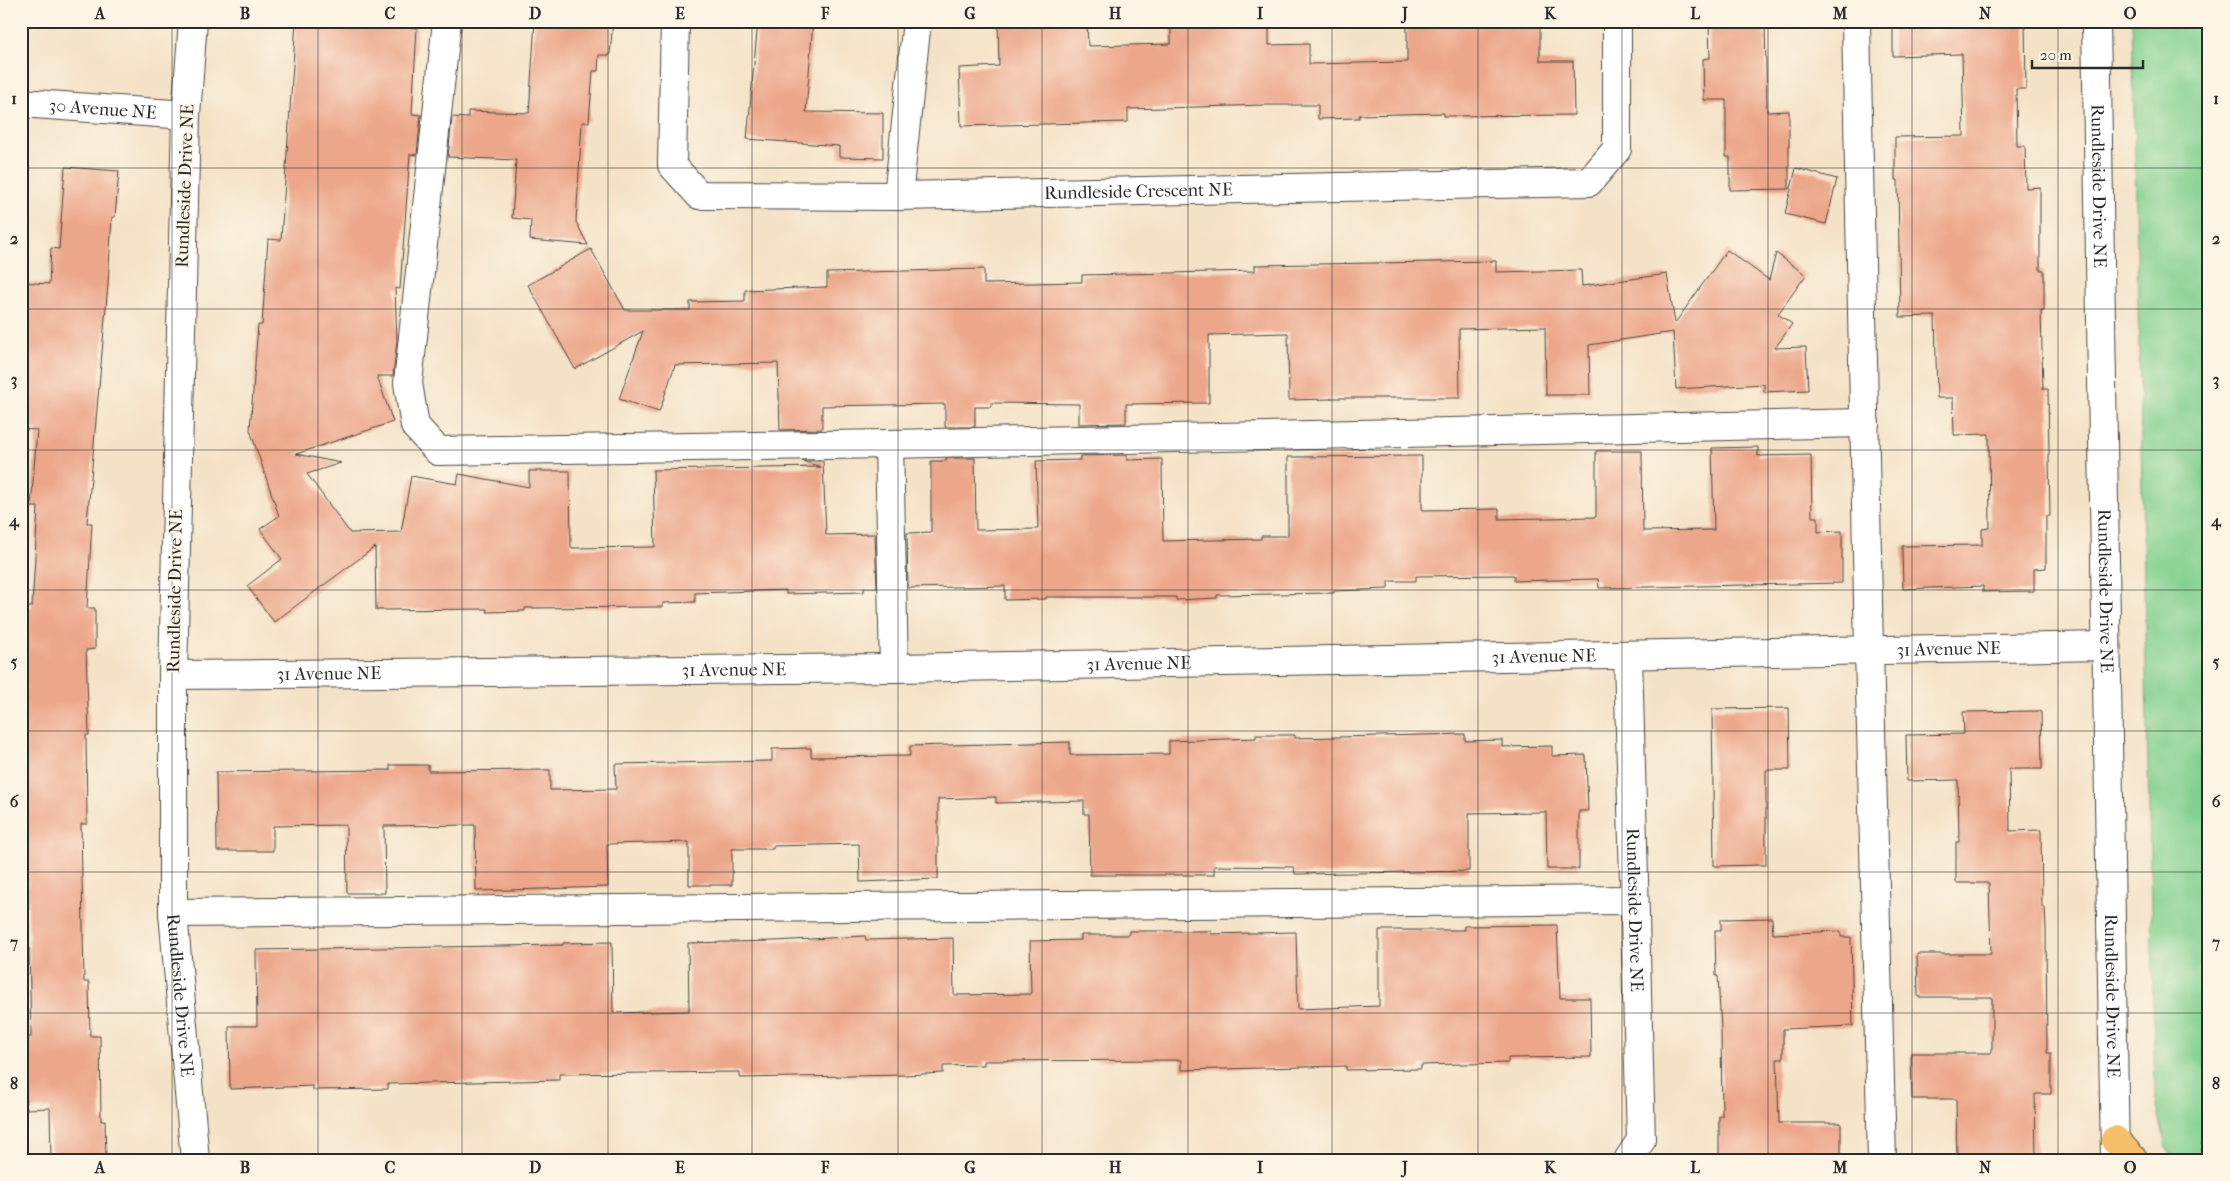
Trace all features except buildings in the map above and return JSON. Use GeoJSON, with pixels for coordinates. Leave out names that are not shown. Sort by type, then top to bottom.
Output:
{"type":"FeatureCollection","features":[{"type":"Feature","properties":{"kind":"main road"},"geometry":{"type":"LineString","coordinates":[[2115,1150],[2134,1160]]}},
{"type":"Feature","properties":{"kind":"street","name":"Rundleside Drive NE"},"geometry":{"type":"LineString","coordinates":[[193,21],[186,115],[173,675],[173,913],[195,1160]]}},
{"type":"Feature","properties":{"kind":"street"},"geometry":{"type":"LineString","coordinates":[[447,21],[408,383],[415,426],[438,451],[889,444],[1865,423]]}},
{"type":"Feature","properties":{"kind":"street","name":"Rundleside Crescent NE"},"geometry":{"type":"LineString","coordinates":[[675,21],[672,165],[699,195],[898,196],[1589,182],[1617,149],[1616,21]]}},
{"type":"Feature","properties":{"kind":"street"},"geometry":{"type":"LineString","coordinates":[[898,196],[917,21]]}},
{"type":"Feature","properties":{"kind":"street"},"geometry":{"type":"LineString","coordinates":[[1856,21],[1882,1160]]}},
{"type":"Feature","properties":{"kind":"street","name":"Rundleside Drive NE"},"geometry":{"type":"LineString","coordinates":[[2096,21],[2105,646],[2115,1150]]}},
{"type":"Feature","properties":{"kind":"street","name":"30 Avenue NE"},"geometry":{"type":"LineString","coordinates":[[21,102],[186,115]]}},
{"type":"Feature","properties":{"kind":"street"},"geometry":{"type":"LineString","coordinates":[[889,444],[894,668]]}},
{"type":"Feature","properties":{"kind":"street","name":"31 Avenue NE"},"geometry":{"type":"LineString","coordinates":[[173,675],[894,668],[2105,646]]}},
{"type":"Feature","properties":{"kind":"street","name":"Rundleside Drive NE"},"geometry":{"type":"LineString","coordinates":[[1628,656],[1641,1140],[1628,1160]]}},
{"type":"Feature","properties":{"kind":"street"},"geometry":{"type":"LineString","coordinates":[[173,913],[1634,900]]}},
{"type":"Feature","properties":{"kind":"path"},"geometry":{"type":"LineString","coordinates":[[2202,1160],[2209,977]]}},
{"type":"Feature","properties":{"kind":"green space"},"geometry":{"type":"Polygon","coordinates":[[[2132,21],[2209,21],[2209,1160],[2175,1160],[2166,1148],[2155,1096],[2132,21]]]}}]}
